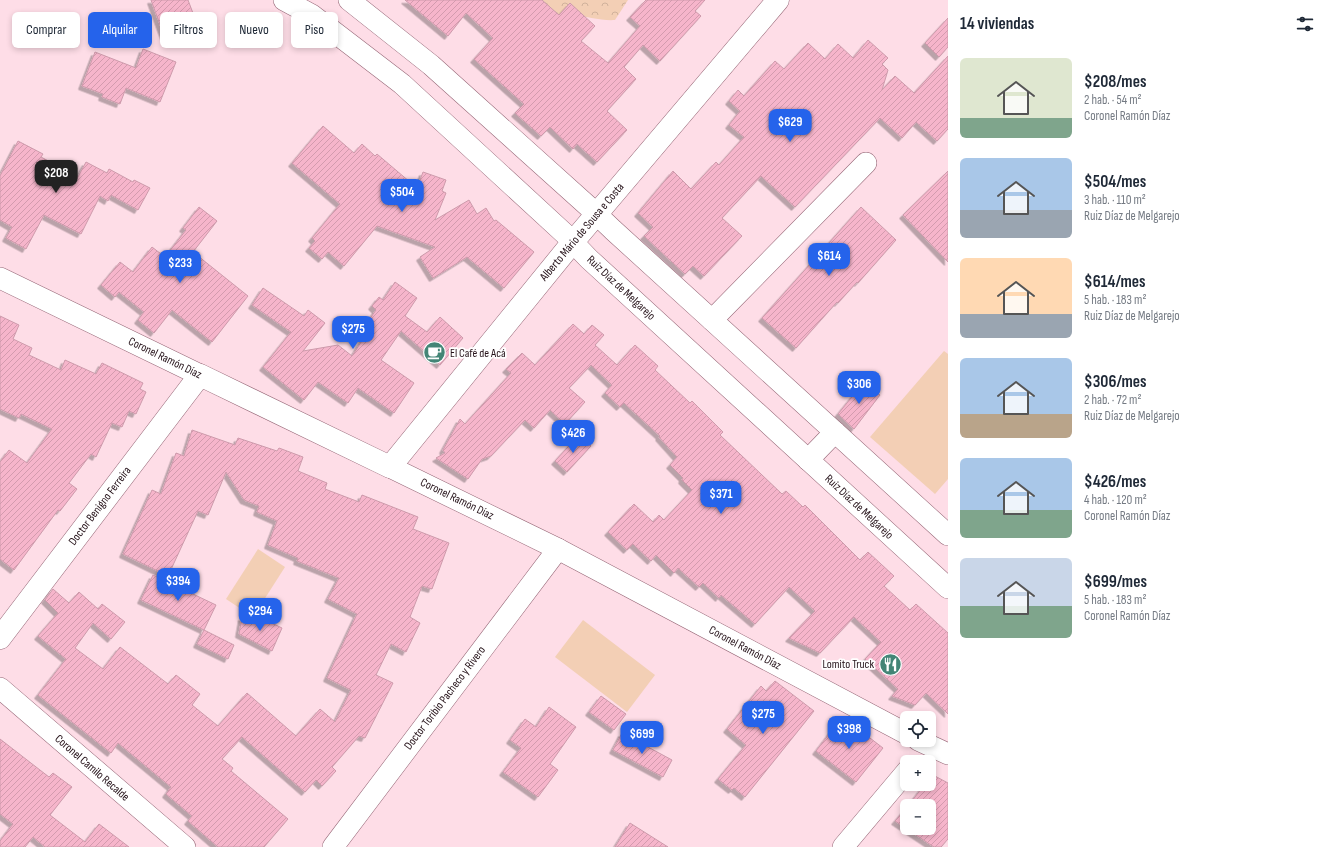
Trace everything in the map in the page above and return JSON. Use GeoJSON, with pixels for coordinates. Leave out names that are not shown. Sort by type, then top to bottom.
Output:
{"type":"FeatureCollection","features":[{"type":"Feature","properties":{"kind":"street","name":"Ruiz Díaz de Melgarejo"},"geometry":{"type":"LineString","coordinates":[[284,0],[312,15],[402,84],[600,270],[948,588]]}},
{"type":"Feature","properties":{"kind":"street"},"geometry":{"type":"LineString","coordinates":[[349,0],[431,65],[948,535]]}},
{"type":"Feature","properties":{"kind":"street","name":"Alberto Mário de Sousa e Costa"},"geometry":{"type":"LineString","coordinates":[[390,466],[596,214],[778,0]]}},
{"type":"Feature","properties":{"kind":"street"},"geometry":{"type":"LineString","coordinates":[[351,44],[373,18]]}},
{"type":"Feature","properties":{"kind":"street"},"geometry":{"type":"LineString","coordinates":[[712,320],[866,163]]}},
{"type":"Feature","properties":{"kind":"street","name":"Coronel Ramón Díaz"},"geometry":{"type":"LineString","coordinates":[[0,278],[390,466],[558,549],[900,730]]}},
{"type":"Feature","properties":{"kind":"street","name":"Doctor Benigno Ferreira"},"geometry":{"type":"LineString","coordinates":[[0,638],[200,375]]}},
{"type":"Feature","properties":{"kind":"street"},"geometry":{"type":"LineString","coordinates":[[808,460],[835,432]]}},
{"type":"Feature","properties":{"kind":"street","name":"Doctor Toribio Pacheco y Rivero"},"geometry":{"type":"LineString","coordinates":[[332,847],[558,549]]}},
{"type":"Feature","properties":{"kind":"street","name":"Coronel Camilo Recalde"},"geometry":{"type":"LineString","coordinates":[[0,688],[185,847]]}},
{"type":"Feature","properties":{"kind":"street"},"geometry":{"type":"LineString","coordinates":[[932,747],[948,754]]}},
{"type":"Feature","properties":{"kind":"street"},"geometry":{"type":"LineString","coordinates":[[843,847],[900,779]]}},
{"type":"Feature","properties":{"kind":"green space"},"geometry":{"type":"Polygon","coordinates":[[[528,0],[628,0],[615,20],[610,20],[572,15],[550,19],[528,0]]]}},
{"type":"Feature","properties":{"kind":"green space"},"geometry":{"type":"Polygon","coordinates":[[[944,351],[948,354],[948,479],[935,494],[870,437],[944,351]]]}},
{"type":"Feature","properties":{"kind":"green space"},"geometry":{"type":"Polygon","coordinates":[[[258,549],[285,567],[253,617],[226,599],[258,549]]]}},
{"type":"Feature","properties":{"kind":"green space"},"geometry":{"type":"Polygon","coordinates":[[[583,620],[655,675],[627,712],[555,657],[583,620]]]}},
{"type":"Feature","properties":{"kind":"building"},"geometry":{"type":"Polygon","coordinates":[[[151,0],[188,0],[193,12],[160,12],[160,25],[151,0]]]}},
{"type":"Feature","properties":{"kind":"building"},"geometry":{"type":"Polygon","coordinates":[[[405,0],[542,0],[559,15],[570,3],[595,26],[581,41],[608,63],[640,26],[630,17],[646,0],[705,0],[695,11],[701,16],[660,61],[643,45],[624,67],[636,79],[607,111],[627,130],[597,162],[577,144],[573,149],[550,127],[541,136],[515,113],[524,104],[474,59],[493,38],[466,13],[448,36],[405,0]]]}},
{"type":"Feature","properties":{"kind":"building"},"geometry":{"type":"Polygon","coordinates":[[[948,18],[948,47],[939,57],[925,43],[948,18]]]}},
{"type":"Feature","properties":{"kind":"building"},"geometry":{"type":"Polygon","coordinates":[[[868,40],[888,58],[882,64],[888,70],[882,90],[895,76],[914,93],[948,56],[948,129],[937,141],[916,122],[902,138],[880,118],[795,207],[761,176],[722,218],[742,236],[704,276],[693,266],[685,274],[644,236],[653,227],[638,213],[673,171],[691,189],[716,162],[719,165],[744,137],[729,125],[740,111],[729,101],[738,90],[744,96],[775,61],[784,69],[808,43],[825,59],[838,44],[853,58],[868,40]]]}},
{"type":"Feature","properties":{"kind":"building"},"geometry":{"type":"Polygon","coordinates":[[[143,49],[176,62],[160,102],[126,88],[120,104],[102,97],[103,94],[82,86],[95,52],[136,68],[143,49]]]}},
{"type":"Feature","properties":{"kind":"building"},"geometry":{"type":"Polygon","coordinates":[[[323,126],[354,153],[362,144],[375,156],[377,154],[417,188],[423,172],[446,180],[442,191],[446,193],[435,220],[469,200],[477,214],[486,208],[494,221],[496,220],[534,252],[504,288],[467,257],[433,278],[420,257],[435,247],[377,226],[344,266],[328,252],[322,259],[309,248],[315,241],[312,238],[340,204],[292,163],[323,126]]]}},
{"type":"Feature","properties":{"kind":"building"},"geometry":{"type":"Polygon","coordinates":[[[18,141],[43,154],[41,157],[78,177],[86,162],[107,173],[109,169],[133,182],[134,180],[150,188],[138,210],[111,195],[108,201],[100,196],[81,234],[44,215],[26,249],[6,238],[12,227],[0,220],[0,176],[18,141]]]}},
{"type":"Feature","properties":{"kind":"building"},"geometry":{"type":"Polygon","coordinates":[[[948,171],[948,262],[903,215],[948,171]]]}},
{"type":"Feature","properties":{"kind":"building"},"geometry":{"type":"Polygon","coordinates":[[[199,207],[217,221],[193,252],[248,296],[212,342],[172,310],[154,333],[138,320],[144,312],[119,292],[115,297],[101,285],[120,262],[133,272],[152,247],[165,257],[186,230],[183,228],[199,207]]]}},
{"type":"Feature","properties":{"kind":"building"},"geometry":{"type":"Polygon","coordinates":[[[861,207],[896,240],[858,283],[857,282],[838,303],[837,302],[796,348],[762,318],[861,207]]]}},
{"type":"Feature","properties":{"kind":"building"},"geometry":{"type":"Polygon","coordinates":[[[395,282],[417,298],[405,316],[427,332],[440,317],[463,338],[440,365],[401,331],[381,360],[414,383],[394,413],[358,388],[348,403],[318,382],[304,400],[263,367],[291,332],[252,305],[263,288],[304,316],[308,310],[325,323],[303,351],[338,345],[352,356],[369,330],[364,327],[376,310],[372,306],[379,297],[383,300],[395,282]]]}},
{"type":"Feature","properties":{"kind":"building"},"geometry":{"type":"Polygon","coordinates":[[[0,316],[19,325],[13,339],[32,348],[29,355],[61,370],[65,360],[96,374],[102,363],[143,383],[140,389],[146,392],[136,414],[129,411],[122,427],[112,423],[96,457],[91,454],[69,483],[77,489],[60,511],[58,510],[14,570],[0,559],[0,462],[9,450],[27,463],[52,429],[21,414],[19,418],[0,409],[0,316]]]}},
{"type":"Feature","properties":{"kind":"building"},"geometry":{"type":"Polygon","coordinates":[[[573,324],[584,334],[592,325],[604,335],[595,345],[617,365],[635,345],[658,366],[655,370],[690,403],[692,401],[723,432],[720,435],[782,494],[786,491],[803,507],[805,505],[860,560],[868,552],[894,576],[884,586],[910,610],[916,604],[948,633],[948,714],[926,693],[915,705],[892,696],[898,689],[865,659],[881,642],[854,617],[820,653],[789,638],[815,611],[789,587],[755,624],[721,595],[719,598],[703,583],[699,587],[678,568],[674,573],[656,555],[651,561],[633,544],[627,550],[608,532],[634,504],[653,522],[659,515],[664,520],[692,490],[670,465],[677,457],[659,437],[660,436],[624,403],[620,407],[605,393],[612,385],[591,365],[569,388],[585,402],[565,424],[550,410],[534,428],[525,420],[491,456],[482,459],[468,479],[436,458],[445,453],[443,450],[460,419],[465,424],[511,373],[506,369],[522,353],[535,365],[573,324]]]}},
{"type":"Feature","properties":{"kind":"building"},"geometry":{"type":"Polygon","coordinates":[[[864,382],[880,395],[854,429],[838,414],[864,382]]]}},
{"type":"Feature","properties":{"kind":"building"},"geometry":{"type":"Polygon","coordinates":[[[192,430],[235,445],[238,438],[277,451],[279,448],[303,457],[298,471],[327,483],[325,489],[359,502],[362,495],[418,517],[413,529],[449,543],[432,589],[422,586],[410,617],[420,623],[406,652],[391,644],[376,675],[393,683],[365,738],[359,736],[332,767],[336,771],[322,786],[316,780],[305,792],[242,737],[222,759],[233,768],[231,771],[288,819],[264,847],[218,847],[188,821],[192,816],[166,794],[171,787],[118,743],[111,753],[38,695],[66,659],[38,636],[58,613],[45,600],[53,589],[69,603],[79,592],[98,609],[102,604],[125,622],[111,639],[93,623],[75,648],[103,669],[120,647],[168,684],[176,675],[200,694],[192,705],[218,726],[247,693],[296,736],[320,709],[335,722],[351,690],[327,678],[357,614],[328,599],[339,578],[297,561],[298,558],[268,545],[277,521],[257,512],[259,506],[244,500],[226,472],[208,515],[198,511],[168,576],[123,554],[152,490],[161,494],[176,453],[184,456],[192,430]]]}},
{"type":"Feature","properties":{"kind":"building"},"geometry":{"type":"Polygon","coordinates":[[[579,435],[591,446],[567,472],[555,461],[579,435]]]}},
{"type":"Feature","properties":{"kind":"building"},"geometry":{"type":"Polygon","coordinates":[[[153,575],[216,605],[204,630],[141,600],[153,575]]]}},
{"type":"Feature","properties":{"kind":"building"},"geometry":{"type":"Polygon","coordinates":[[[255,615],[282,628],[272,651],[239,634],[242,617],[251,622],[255,615]]]}},
{"type":"Feature","properties":{"kind":"building"},"geometry":{"type":"Polygon","coordinates":[[[204,630],[234,645],[228,659],[197,644],[204,630]]]}},
{"type":"Feature","properties":{"kind":"building"},"geometry":{"type":"Polygon","coordinates":[[[775,681],[814,711],[745,797],[734,788],[732,790],[718,779],[746,745],[727,729],[761,686],[766,691],[775,681]]]}},
{"type":"Feature","properties":{"kind":"building"},"geometry":{"type":"Polygon","coordinates":[[[601,696],[626,714],[614,730],[589,712],[601,696]]]}},
{"type":"Feature","properties":{"kind":"building"},"geometry":{"type":"Polygon","coordinates":[[[549,707],[576,727],[550,764],[558,770],[538,797],[503,772],[521,748],[510,740],[525,719],[536,727],[549,707]]]}},
{"type":"Feature","properties":{"kind":"building"},"geometry":{"type":"Polygon","coordinates":[[[844,718],[883,748],[856,782],[816,751],[836,725],[838,726],[844,718]]]}},
{"type":"Feature","properties":{"kind":"building"},"geometry":{"type":"Polygon","coordinates":[[[622,733],[672,760],[663,777],[613,750],[622,733]]]}},
{"type":"Feature","properties":{"kind":"building"},"geometry":{"type":"Polygon","coordinates":[[[0,739],[49,777],[53,773],[72,787],[50,815],[85,842],[99,824],[129,847],[45,847],[33,837],[25,847],[0,847],[0,841],[13,824],[0,814],[0,739]]]}},
{"type":"Feature","properties":{"kind":"building"},"geometry":{"type":"Polygon","coordinates":[[[936,777],[948,783],[948,839],[941,847],[934,847],[916,835],[936,835],[936,799],[913,799],[920,791],[936,791],[936,777]]]}},
{"type":"Feature","properties":{"kind":"building"},"geometry":{"type":"Polygon","coordinates":[[[900,815],[900,824],[895,821],[900,815]]]}},
{"type":"Feature","properties":{"kind":"building"},"geometry":{"type":"Polygon","coordinates":[[[630,823],[668,847],[615,847],[630,823]]]}},
{"type":"Feature","properties":{"kind":"place","name":"El Café de Acá"},"geometry":{"type":"Point","coordinates":[434,353]}},
{"type":"Feature","properties":{"kind":"place","name":"Lomito Truck"},"geometry":{"type":"Point","coordinates":[890,664]}}]}
